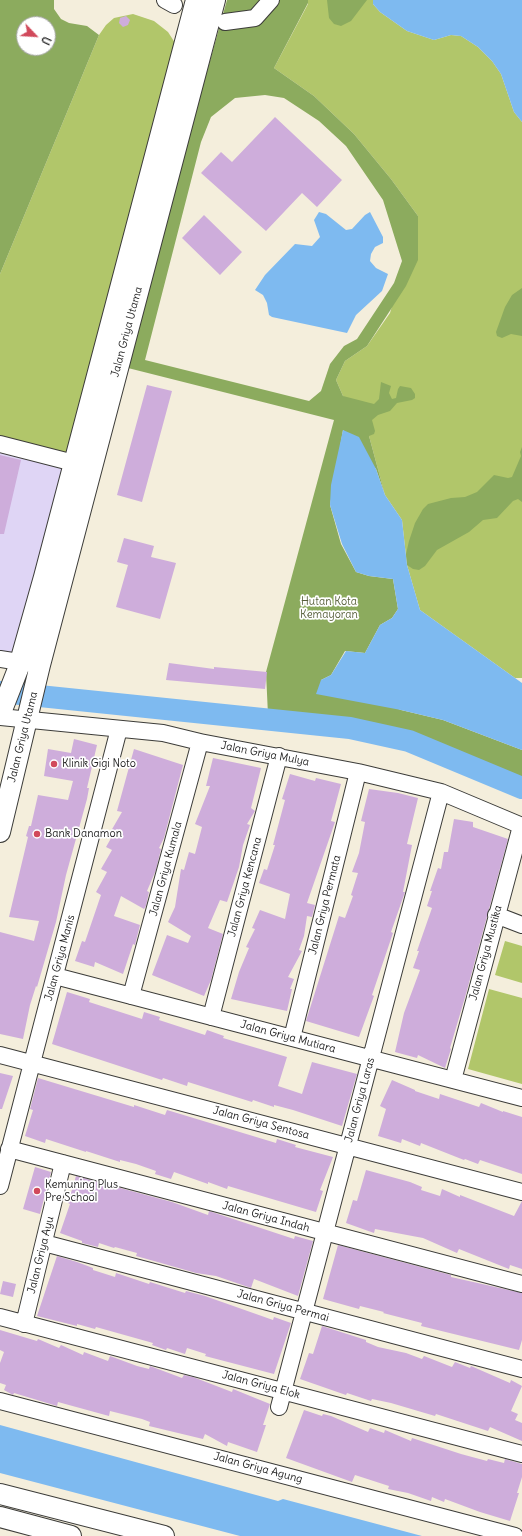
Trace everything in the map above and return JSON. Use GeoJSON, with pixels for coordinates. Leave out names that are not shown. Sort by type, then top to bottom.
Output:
{"type":"FeatureCollection","features":[{"type":"Feature","properties":{"kind":"main road","name":"Jalan Griya Utama"},"geometry":{"type":"LineString","coordinates":[[1,713],[19,665],[196,0]]}},
{"type":"Feature","properties":{"kind":"main road","name":"Jalan Griya Utama"},"geometry":{"type":"LineString","coordinates":[[0,832],[40,667],[215,0]]}},
{"type":"Feature","properties":{"kind":"main road"},"geometry":{"type":"LineString","coordinates":[[0,1494],[142,1533],[164,1536]]}},
{"type":"Feature","properties":{"kind":"main road"},"geometry":{"type":"LineString","coordinates":[[0,1517],[71,1536]]}},
{"type":"Feature","properties":{"kind":"street"},"geometry":{"type":"LineString","coordinates":[[226,22],[255,18],[270,0]]}},
{"type":"Feature","properties":{"kind":"street"},"geometry":{"type":"LineString","coordinates":[[0,444],[74,463]]}},
{"type":"Feature","properties":{"kind":"street"},"geometry":{"type":"LineString","coordinates":[[0,659],[19,665],[40,667]]}},
{"type":"Feature","properties":{"kind":"street","name":"Jalan Griya Mulya"},"geometry":{"type":"LineString","coordinates":[[1,713],[119,729],[163,733],[200,742],[358,772],[441,792],[521,826]]}},
{"type":"Feature","properties":{"kind":"street","name":"Jalan Griya Manis"},"geometry":{"type":"LineString","coordinates":[[0,1186],[119,729]]}},
{"type":"Feature","properties":{"kind":"street","name":"Jalan Griya Kumala"},"geometry":{"type":"LineString","coordinates":[[132,996],[200,742]]}},
{"type":"Feature","properties":{"kind":"street","name":"Jalan Griya Kencana"},"geometry":{"type":"LineString","coordinates":[[211,1017],[279,756]]}},
{"type":"Feature","properties":{"kind":"street","name":"Jalan Griya Permata"},"geometry":{"type":"LineString","coordinates":[[292,1038],[358,772]]}},
{"type":"Feature","properties":{"kind":"street","name":"Jalan Griya Laras"},"geometry":{"type":"LineString","coordinates":[[279,1407],[441,792]]}},
{"type":"Feature","properties":{"kind":"street","name":"Jalan Griya Mustika"},"geometry":{"type":"LineString","coordinates":[[453,1080],[521,826]]}},
{"type":"Feature","properties":{"kind":"street"},"geometry":{"type":"LineString","coordinates":[[496,915],[522,925]]}},
{"type":"Feature","properties":{"kind":"street","name":"Jalan Griya Mutiara"},"geometry":{"type":"LineString","coordinates":[[55,976],[522,1098]]}},
{"type":"Feature","properties":{"kind":"street","name":"Jalan Griya Sentosa"},"geometry":{"type":"LineString","coordinates":[[0,1055],[522,1192]]}},
{"type":"Feature","properties":{"kind":"street","name":"Jalan Griya Indah"},"geometry":{"type":"LineString","coordinates":[[9,1149],[522,1284]]}},
{"type":"Feature","properties":{"kind":"street","name":"Jalan Griya Ayu"},"geometry":{"type":"LineString","coordinates":[[24,1324],[63,1164]]}},
{"type":"Feature","properties":{"kind":"street","name":"Jalan Griya Permai"},"geometry":{"type":"LineString","coordinates":[[44,1243],[522,1369]]}},
{"type":"Feature","properties":{"kind":"street","name":"Jalan Griya Elok"},"geometry":{"type":"LineString","coordinates":[[0,1317],[283,1390],[522,1454]]}},
{"type":"Feature","properties":{"kind":"street","name":"Jalan Griya Agung"},"geometry":{"type":"LineString","coordinates":[[0,1401],[515,1536]]}},
{"type":"Feature","properties":{"kind":"street"},"geometry":{"type":"LineString","coordinates":[[520,1536],[522,1527]]}},
{"type":"Feature","properties":{"kind":"shaded area"},"geometry":{"type":"Polygon","coordinates":[[[0,444],[74,463],[20,662],[0,659],[0,444]]]}},
{"type":"Feature","properties":{"kind":"green space"},"geometry":{"type":"Polygon","coordinates":[[[0,0],[54,0],[54,9],[61,19],[69,23],[87,26],[99,35],[0,274],[0,0]]]}},
{"type":"Feature","properties":{"kind":"green space","name":"Hutan Kota Kemayoran"},"geometry":{"type":"Polygon","coordinates":[[[227,0],[308,0],[308,3],[274,68],[314,96],[354,134],[391,179],[418,216],[418,260],[406,286],[367,346],[345,361],[336,380],[343,396],[374,404],[379,399],[381,382],[391,386],[389,393],[392,399],[396,398],[400,386],[411,388],[415,394],[415,398],[412,400],[397,403],[390,411],[378,415],[372,420],[375,431],[374,434],[369,436],[385,495],[376,469],[343,430],[330,505],[341,544],[356,572],[369,576],[393,579],[398,609],[392,618],[380,625],[365,653],[345,651],[331,675],[321,680],[401,710],[443,720],[522,750],[522,781],[418,737],[371,727],[268,715],[266,672],[334,420],[124,367],[227,0]],[[265,95],[235,98],[211,117],[201,142],[145,360],[309,401],[321,391],[330,364],[344,346],[357,339],[394,283],[402,261],[383,200],[346,146],[319,121],[284,98],[265,95]]]}},
{"type":"Feature","properties":{"kind":"green space"},"geometry":{"type":"Polygon","coordinates":[[[308,0],[373,0],[373,4],[380,12],[407,31],[434,40],[451,35],[461,36],[478,47],[492,61],[501,74],[514,112],[522,122],[522,678],[515,678],[420,610],[407,565],[402,520],[385,495],[369,436],[343,396],[336,380],[345,361],[367,346],[390,313],[418,216],[391,179],[354,134],[314,96],[274,68],[308,4],[308,0]]]}},
{"type":"Feature","properties":{"kind":"green space"},"geometry":{"type":"Polygon","coordinates":[[[327,0],[367,0],[351,21],[341,26],[334,24],[329,18],[327,0]]]}},
{"type":"Feature","properties":{"kind":"green space"},"geometry":{"type":"Polygon","coordinates":[[[133,14],[154,21],[168,32],[177,46],[74,463],[0,444],[0,274],[99,35],[106,25],[114,18],[133,14]]]}},
{"type":"Feature","properties":{"kind":"green space"},"geometry":{"type":"Polygon","coordinates":[[[522,288],[522,336],[511,334],[502,338],[497,336],[496,332],[505,307],[512,295],[522,288]]]}},
{"type":"Feature","properties":{"kind":"green space"},"geometry":{"type":"Polygon","coordinates":[[[522,447],[522,502],[518,499],[513,501],[497,518],[483,520],[469,532],[437,550],[425,566],[419,570],[413,569],[407,565],[406,554],[409,541],[415,523],[423,509],[428,504],[451,498],[465,497],[477,492],[494,475],[508,478],[512,477],[521,456],[520,452],[522,447]]]}},
{"type":"Feature","properties":{"kind":"green space"},"geometry":{"type":"Polygon","coordinates":[[[505,941],[522,946],[522,983],[495,975],[505,941]]]}},
{"type":"Feature","properties":{"kind":"green space"},"geometry":{"type":"Polygon","coordinates":[[[489,989],[522,998],[522,1084],[468,1069],[489,989]]]}},
{"type":"Feature","properties":{"kind":"water"},"geometry":{"type":"Polygon","coordinates":[[[373,0],[522,0],[522,122],[514,112],[501,74],[492,61],[478,47],[461,36],[451,35],[434,40],[407,31],[380,12],[373,4],[373,0]]]}},
{"type":"Feature","properties":{"kind":"water"},"geometry":{"type":"Polygon","coordinates":[[[319,212],[326,214],[346,230],[352,229],[365,215],[370,212],[383,237],[383,243],[375,247],[371,254],[370,261],[376,268],[388,274],[382,291],[356,315],[347,333],[272,317],[269,315],[267,303],[263,295],[255,290],[265,275],[295,244],[312,246],[320,237],[314,220],[319,212]]]}},
{"type":"Feature","properties":{"kind":"water"},"geometry":{"type":"Polygon","coordinates":[[[343,430],[359,437],[376,469],[385,495],[402,520],[407,565],[420,610],[522,683],[522,750],[443,720],[401,710],[316,694],[321,680],[331,675],[346,651],[365,653],[380,625],[392,618],[398,609],[393,579],[369,576],[356,572],[342,544],[330,505],[331,485],[343,430]]]}},
{"type":"Feature","properties":{"kind":"water"},"geometry":{"type":"Polygon","coordinates":[[[0,1425],[278,1501],[283,1499],[422,1536],[240,1536],[0,1473],[0,1425]]]}},
{"type":"Feature","properties":{"kind":"building"},"geometry":{"type":"Polygon","coordinates":[[[126,16],[130,20],[128,25],[123,27],[119,23],[120,18],[126,16]]]}},
{"type":"Feature","properties":{"kind":"building"},"geometry":{"type":"Polygon","coordinates":[[[275,117],[342,180],[317,207],[302,193],[266,231],[201,173],[221,152],[232,162],[275,117]]]}},
{"type":"Feature","properties":{"kind":"building"},"geometry":{"type":"Polygon","coordinates":[[[204,215],[242,252],[220,275],[182,238],[204,215]]]}},
{"type":"Feature","properties":{"kind":"building"},"geometry":{"type":"Polygon","coordinates":[[[147,385],[172,391],[142,502],[117,495],[147,385]]]}},
{"type":"Feature","properties":{"kind":"building"},"geometry":{"type":"Polygon","coordinates":[[[0,455],[21,460],[4,534],[0,534],[0,455]]]}},
{"type":"Feature","properties":{"kind":"building"},"geometry":{"type":"Polygon","coordinates":[[[124,538],[154,546],[151,557],[176,563],[160,619],[116,607],[128,565],[117,562],[124,538]]]}},
{"type":"Feature","properties":{"kind":"building"},"geometry":{"type":"Polygon","coordinates":[[[169,663],[214,669],[214,667],[267,672],[265,689],[166,680],[169,663]]]}},
{"type":"Feature","properties":{"kind":"building"},"geometry":{"type":"Polygon","coordinates":[[[74,739],[97,745],[87,788],[89,788],[87,799],[66,875],[56,922],[37,987],[36,986],[30,1005],[23,1039],[0,1034],[0,932],[34,941],[39,921],[9,917],[28,837],[26,836],[29,826],[31,826],[38,795],[68,800],[73,781],[44,776],[48,749],[71,753],[74,739]]]}},
{"type":"Feature","properties":{"kind":"building"},"geometry":{"type":"Polygon","coordinates":[[[134,749],[183,765],[164,838],[159,848],[161,849],[156,870],[147,891],[149,892],[146,906],[144,909],[121,896],[114,916],[140,925],[135,945],[133,944],[123,974],[95,962],[94,967],[75,961],[82,941],[85,942],[101,895],[96,892],[107,872],[101,869],[112,850],[106,847],[114,833],[111,831],[122,812],[117,811],[134,749]]]}},
{"type":"Feature","properties":{"kind":"building"},"geometry":{"type":"Polygon","coordinates":[[[213,758],[261,768],[251,808],[255,811],[247,824],[250,825],[243,845],[239,867],[227,902],[220,900],[208,928],[223,934],[211,980],[204,996],[152,975],[167,935],[188,943],[191,936],[168,922],[175,907],[181,869],[184,870],[189,852],[195,854],[202,827],[195,824],[210,786],[206,786],[213,758]]]}},
{"type":"Feature","properties":{"kind":"building"},"geometry":{"type":"Polygon","coordinates":[[[290,774],[315,781],[316,778],[341,784],[331,821],[335,822],[307,903],[315,905],[312,917],[307,916],[304,936],[299,950],[302,951],[288,977],[294,979],[290,989],[292,989],[287,1011],[231,999],[239,972],[249,948],[246,947],[255,929],[252,928],[260,910],[285,919],[290,894],[259,883],[264,869],[267,870],[275,845],[273,845],[285,800],[282,799],[290,774]]]}},
{"type":"Feature","properties":{"kind":"building"},"geometry":{"type":"Polygon","coordinates":[[[369,789],[398,793],[418,798],[407,844],[412,845],[403,892],[405,892],[372,995],[374,996],[359,1037],[306,1021],[339,916],[345,918],[353,896],[351,895],[358,873],[352,872],[359,853],[365,822],[361,821],[369,789]]]}},
{"type":"Feature","properties":{"kind":"building"},"geometry":{"type":"Polygon","coordinates":[[[454,819],[473,822],[473,827],[508,839],[445,1068],[418,1055],[417,1058],[395,1052],[404,1013],[420,970],[413,968],[419,951],[417,951],[432,908],[427,906],[432,891],[430,891],[438,868],[441,869],[444,852],[448,852],[454,819]]]}},
{"type":"Feature","properties":{"kind":"building"},"geometry":{"type":"Polygon","coordinates":[[[67,992],[90,999],[89,1002],[142,1019],[144,1012],[160,1017],[159,1020],[205,1035],[207,1030],[224,1036],[223,1038],[287,1057],[278,1086],[302,1094],[312,1062],[357,1074],[342,1126],[293,1110],[274,1105],[274,1107],[253,1100],[252,1102],[188,1082],[187,1086],[163,1078],[162,1080],[52,1044],[67,992]]]}},
{"type":"Feature","properties":{"kind":"building"},"geometry":{"type":"Polygon","coordinates":[[[0,1073],[13,1076],[2,1109],[0,1109],[0,1073]]]}},
{"type":"Feature","properties":{"kind":"building"},"geometry":{"type":"Polygon","coordinates":[[[38,1078],[134,1107],[134,1105],[165,1115],[167,1110],[276,1143],[277,1139],[296,1145],[295,1147],[333,1157],[320,1190],[323,1191],[316,1212],[228,1186],[227,1189],[208,1182],[208,1184],[174,1172],[171,1179],[155,1174],[156,1171],[136,1164],[120,1160],[120,1162],[46,1139],[45,1143],[25,1136],[33,1110],[30,1109],[38,1078]]]}},
{"type":"Feature","properties":{"kind":"building"},"geometry":{"type":"Polygon","coordinates":[[[392,1080],[415,1091],[439,1099],[440,1094],[479,1107],[481,1103],[503,1112],[522,1117],[522,1174],[480,1160],[478,1164],[465,1159],[464,1160],[421,1143],[420,1146],[402,1139],[401,1143],[378,1136],[386,1109],[380,1106],[392,1080]]]}},
{"type":"Feature","properties":{"kind":"building","name":"Kemuning Plus Pre School"},"geometry":{"type":"Polygon","coordinates":[[[35,1167],[51,1172],[40,1214],[23,1209],[35,1167]]]}},
{"type":"Feature","properties":{"kind":"building"},"geometry":{"type":"Polygon","coordinates":[[[366,1170],[410,1182],[422,1187],[421,1190],[440,1196],[442,1189],[514,1216],[522,1201],[522,1269],[510,1265],[509,1269],[459,1249],[457,1253],[423,1238],[375,1229],[374,1233],[346,1223],[353,1200],[357,1201],[366,1170]]]}},
{"type":"Feature","properties":{"kind":"building"},"geometry":{"type":"Polygon","coordinates":[[[76,1176],[172,1202],[208,1215],[209,1211],[294,1239],[295,1236],[313,1241],[298,1296],[254,1279],[251,1288],[216,1276],[196,1273],[136,1256],[137,1253],[115,1247],[114,1248],[99,1243],[98,1247],[82,1243],[82,1241],[60,1233],[70,1204],[68,1203],[76,1176]]]}},
{"type":"Feature","properties":{"kind":"building"},"geometry":{"type":"Polygon","coordinates":[[[338,1245],[451,1275],[451,1277],[522,1293],[522,1340],[519,1350],[421,1326],[422,1323],[383,1313],[384,1312],[360,1306],[359,1309],[323,1299],[338,1245]]]}},
{"type":"Feature","properties":{"kind":"building"},"geometry":{"type":"Polygon","coordinates":[[[57,1256],[115,1277],[116,1273],[149,1284],[150,1282],[185,1293],[186,1291],[205,1296],[273,1320],[274,1317],[291,1323],[274,1374],[205,1356],[206,1354],[187,1348],[185,1354],[167,1348],[166,1350],[152,1345],[153,1343],[96,1327],[95,1329],[77,1324],[77,1326],[37,1316],[57,1256]]]}},
{"type":"Feature","properties":{"kind":"building"},"geometry":{"type":"Polygon","coordinates":[[[3,1281],[16,1284],[13,1297],[0,1294],[3,1281]]]}},
{"type":"Feature","properties":{"kind":"building"},"geometry":{"type":"Polygon","coordinates":[[[322,1326],[366,1340],[366,1342],[378,1347],[406,1353],[422,1359],[424,1356],[452,1367],[455,1362],[470,1368],[471,1366],[510,1383],[511,1380],[522,1386],[511,1411],[518,1414],[515,1420],[522,1423],[522,1441],[490,1427],[488,1431],[436,1414],[435,1416],[372,1399],[371,1401],[347,1393],[346,1395],[300,1379],[309,1353],[313,1354],[322,1326]]]}},
{"type":"Feature","properties":{"kind":"building"},"geometry":{"type":"Polygon","coordinates":[[[0,1330],[37,1341],[38,1339],[59,1348],[61,1345],[83,1355],[84,1352],[108,1361],[110,1356],[149,1369],[150,1366],[182,1378],[184,1375],[193,1377],[232,1392],[233,1389],[270,1404],[263,1425],[266,1425],[257,1452],[228,1442],[227,1446],[205,1434],[203,1439],[149,1426],[150,1422],[110,1411],[109,1416],[58,1402],[57,1406],[14,1393],[13,1395],[4,1390],[6,1385],[0,1383],[0,1363],[4,1352],[0,1350],[0,1330]]]}},
{"type":"Feature","properties":{"kind":"building"},"geometry":{"type":"Polygon","coordinates":[[[304,1410],[322,1416],[323,1414],[331,1416],[368,1432],[370,1428],[384,1433],[385,1430],[411,1441],[412,1438],[487,1461],[488,1459],[504,1463],[505,1459],[522,1464],[522,1477],[517,1493],[519,1493],[510,1521],[445,1499],[444,1502],[432,1497],[431,1501],[408,1493],[388,1489],[389,1486],[355,1475],[352,1482],[286,1458],[304,1410]]]}},
{"type":"Feature","properties":{"kind":"waterway"},"geometry":{"type":"LineString","coordinates":[[0,692],[350,728],[409,741],[522,788]]}},
{"type":"Feature","properties":{"kind":"place","name":"Klinik Gigi Noto"},"geometry":{"type":"Point","coordinates":[54,764]}},
{"type":"Feature","properties":{"kind":"place","name":"Bank Danamon"},"geometry":{"type":"Point","coordinates":[37,834]}},
{"type":"Feature","properties":{"kind":"place","name":"Kemuning Plus Pre School"},"geometry":{"type":"Point","coordinates":[37,1191]}}]}
